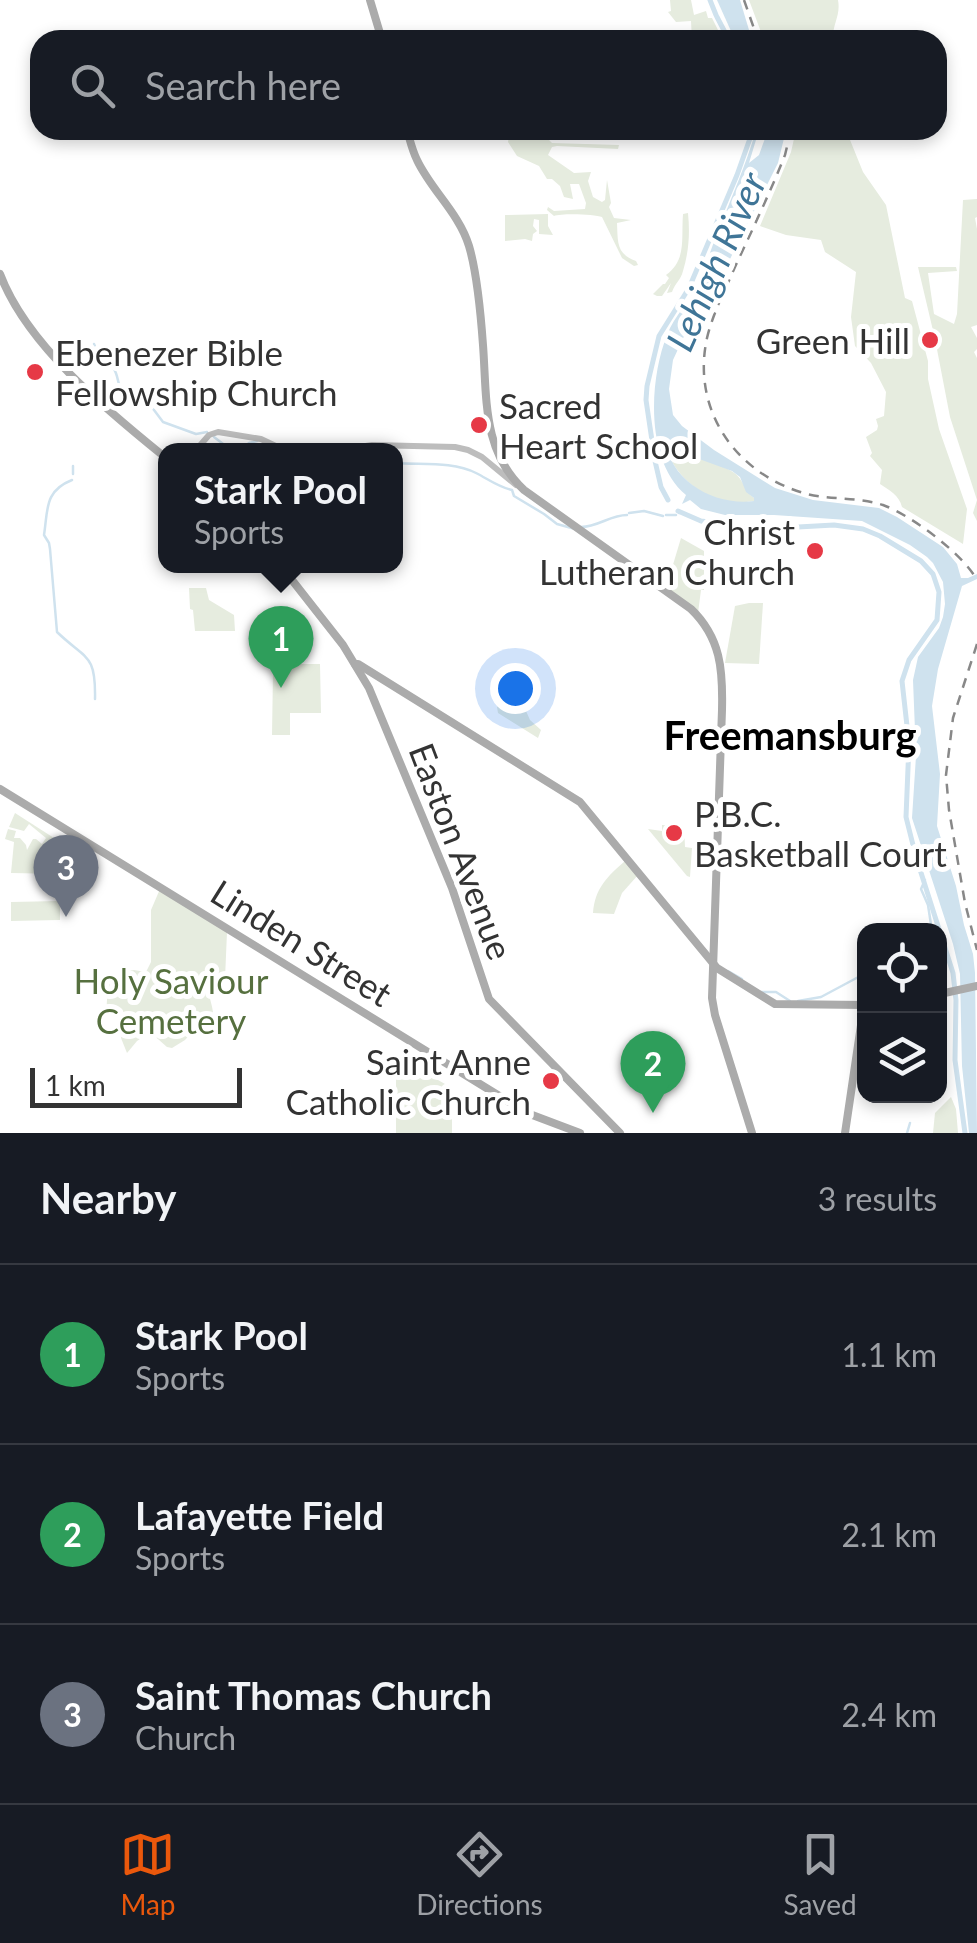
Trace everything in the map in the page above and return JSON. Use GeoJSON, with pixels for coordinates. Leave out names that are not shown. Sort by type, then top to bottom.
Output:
{"type":"FeatureCollection","features":[{"type":"Feature","properties":{"kind":"main road"},"geometry":{"type":"LineString","coordinates":[[370,0],[379,30]]}},
{"type":"Feature","properties":{"kind":"main road"},"geometry":{"type":"LineString","coordinates":[[411,140],[417,161],[468,243],[492,440],[508,473],[524,490]]}},
{"type":"Feature","properties":{"kind":"main road"},"geometry":{"type":"LineString","coordinates":[[0,274],[18,308],[63,366],[158,451]]}},
{"type":"Feature","properties":{"kind":"main road"},"geometry":{"type":"LineString","coordinates":[[202,443],[210,434],[224,433],[270,443]]}},
{"type":"Feature","properties":{"kind":"main road"},"geometry":{"type":"LineString","coordinates":[[403,446],[460,448],[480,456],[694,612],[711,634],[721,664],[722,718],[713,1008],[752,1131]]}},
{"type":"Feature","properties":{"kind":"main road","name":"Easton Avenue"},"geometry":{"type":"LineString","coordinates":[[286,573],[369,688],[452,888],[489,999],[620,1133]]}},
{"type":"Feature","properties":{"kind":"main road"},"geometry":{"type":"LineString","coordinates":[[355,664],[580,802],[712,964],[774,1003],[857,1004]]}},
{"type":"Feature","properties":{"kind":"main road"},"geometry":{"type":"LineString","coordinates":[[369,688],[366,678],[373,675]]}},
{"type":"Feature","properties":{"kind":"main road","name":"Linden Street"},"geometry":{"type":"LineString","coordinates":[[0,789],[527,1113],[580,1133]]}},
{"type":"Feature","properties":{"kind":"main road"},"geometry":{"type":"LineString","coordinates":[[947,993],[977,987]]}},
{"type":"Feature","properties":{"kind":"main road"},"geometry":{"type":"LineString","coordinates":[[845,1133],[863,1013]]}},
{"type":"Feature","properties":{"kind":"green space"},"geometry":{"type":"Polygon","coordinates":[[[670,0],[691,0],[694,15],[706,11],[718,30],[691,30],[691,21],[676,22],[668,12],[670,0]]]}},
{"type":"Feature","properties":{"kind":"green space"},"geometry":{"type":"Polygon","coordinates":[[[749,0],[838,0],[834,30],[760,30],[749,0]]]}},
{"type":"Feature","properties":{"kind":"green space"},"geometry":{"type":"Polygon","coordinates":[[[549,140],[619,145],[618,149],[557,146],[548,155],[574,173],[591,172],[588,181],[593,197],[602,202],[607,180],[614,218],[631,220],[617,223],[619,246],[638,265],[622,258],[602,217],[554,216],[547,210],[585,209],[579,184],[570,184],[573,199],[564,197],[560,186],[547,179],[539,166],[517,156],[508,142],[549,140]]]}},
{"type":"Feature","properties":{"kind":"green space"},"geometry":{"type":"Polygon","coordinates":[[[794,140],[850,140],[863,172],[886,205],[905,298],[912,301],[928,361],[939,429],[967,509],[963,544],[902,507],[896,496],[880,484],[882,470],[870,456],[866,437],[877,430],[876,419],[884,416],[886,392],[871,363],[855,346],[851,317],[856,272],[825,252],[821,240],[760,226],[794,140]]]}},
{"type":"Feature","properties":{"kind":"green space"},"geometry":{"type":"Polygon","coordinates":[[[977,199],[977,325],[971,327],[977,338],[977,500],[950,417],[918,267],[956,267],[957,271],[928,273],[934,314],[954,324],[963,200],[977,199]]]}},
{"type":"Feature","properties":{"kind":"green space"},"geometry":{"type":"Polygon","coordinates":[[[688,213],[687,256],[682,274],[672,292],[667,293],[671,283],[662,296],[657,296],[653,294],[665,284],[669,278],[666,275],[680,255],[683,214],[688,213]]]}},
{"type":"Feature","properties":{"kind":"green space"},"geometry":{"type":"Polygon","coordinates":[[[548,214],[553,235],[539,234],[539,220],[534,219],[537,231],[532,241],[505,241],[505,215],[548,214]]]}},
{"type":"Feature","properties":{"kind":"green space"},"geometry":{"type":"Polygon","coordinates":[[[666,438],[681,451],[733,472],[754,501],[723,501],[697,489],[674,465],[666,438]]]}},
{"type":"Feature","properties":{"kind":"green space"},"geometry":{"type":"Polygon","coordinates":[[[681,538],[704,551],[704,590],[698,613],[666,588],[681,538]]]}},
{"type":"Feature","properties":{"kind":"green space"},"geometry":{"type":"Polygon","coordinates":[[[189,588],[206,588],[209,600],[234,615],[235,631],[195,631],[189,588]]]}},
{"type":"Feature","properties":{"kind":"green space"},"geometry":{"type":"Polygon","coordinates":[[[763,603],[759,664],[725,663],[735,606],[763,603]]]}},
{"type":"Feature","properties":{"kind":"green space"},"geometry":{"type":"Polygon","coordinates":[[[284,664],[320,664],[321,713],[290,713],[290,735],[272,735],[273,672],[283,672],[284,664]]]}},
{"type":"Feature","properties":{"kind":"green space"},"geometry":{"type":"Polygon","coordinates":[[[522,702],[530,720],[541,730],[538,738],[498,713],[500,703],[522,702]]]}},
{"type":"Feature","properties":{"kind":"green space"},"geometry":{"type":"Polygon","coordinates":[[[15,813],[54,841],[60,841],[60,874],[11,873],[14,842],[5,839],[8,829],[16,831],[14,838],[20,838],[27,850],[33,839],[42,844],[46,838],[29,824],[24,831],[9,827],[15,813]]]}},
{"type":"Feature","properties":{"kind":"green space"},"geometry":{"type":"Polygon","coordinates":[[[662,825],[684,826],[685,847],[692,848],[690,877],[648,829],[662,831],[662,825]]]}},
{"type":"Feature","properties":{"kind":"green space"},"geometry":{"type":"Polygon","coordinates":[[[625,861],[638,875],[622,893],[614,914],[593,913],[603,884],[625,861]]]}},
{"type":"Feature","properties":{"kind":"green space","name":"Holy Saviour Cemetery"},"geometry":{"type":"Polygon","coordinates":[[[160,889],[227,932],[225,979],[210,982],[211,1025],[194,1030],[172,1048],[150,1032],[127,1053],[120,1018],[106,1016],[108,983],[114,983],[123,972],[146,972],[151,962],[151,910],[160,889]]]}},
{"type":"Feature","properties":{"kind":"green space"},"geometry":{"type":"Polygon","coordinates":[[[60,901],[60,920],[11,921],[11,902],[60,901]]]}},
{"type":"Feature","properties":{"kind":"green space"},"geometry":{"type":"Polygon","coordinates":[[[396,1056],[452,1088],[452,1133],[396,1133],[396,1056]]]}},
{"type":"Feature","properties":{"kind":"green space"},"geometry":{"type":"Polygon","coordinates":[[[951,1097],[956,1109],[958,1133],[933,1133],[935,1113],[951,1097]]]}},
{"type":"Feature","properties":{"kind":"water"},"geometry":{"type":"Polygon","coordinates":[[[717,0],[740,0],[749,30],[730,30],[717,0]]]}},
{"type":"Feature","properties":{"kind":"water","name":"Lehigh River"},"geometry":{"type":"Polygon","coordinates":[[[753,140],[756,140],[749,163],[759,155],[764,140],[784,140],[778,163],[727,265],[693,317],[673,360],[669,389],[673,415],[714,450],[775,488],[813,500],[879,508],[943,547],[957,564],[961,578],[977,574],[977,579],[962,586],[938,669],[932,706],[940,774],[937,826],[973,954],[977,1133],[969,1133],[962,1066],[960,974],[912,818],[916,756],[913,680],[918,657],[943,617],[943,582],[927,557],[862,521],[725,515],[701,509],[690,500],[682,504],[686,495],[663,462],[657,441],[654,396],[661,353],[670,328],[692,295],[753,140]],[[665,439],[676,468],[685,479],[710,495],[739,502],[754,501],[740,477],[680,452],[665,439]]]}},
{"type":"Feature","properties":{"kind":"waterway"},"geometry":{"type":"LineString","coordinates":[[710,0],[716,15]]}},
{"type":"Feature","properties":{"kind":"waterway"},"geometry":{"type":"LineString","coordinates":[[717,17],[724,30]]}},
{"type":"Feature","properties":{"kind":"waterway","name":"Lehigh River"},"geometry":{"type":"LineString","coordinates":[[668,500],[655,461],[647,386],[659,336],[689,288],[749,140]]}},
{"type":"Feature","properties":{"kind":"waterway"},"geometry":{"type":"LineString","coordinates":[[94,344],[101,361],[115,371],[126,398],[151,406],[163,422],[196,434],[207,432]]}},
{"type":"Feature","properties":{"kind":"waterway"},"geometry":{"type":"LineString","coordinates":[[214,437],[222,443]]}},
{"type":"Feature","properties":{"kind":"waterway"},"geometry":{"type":"LineString","coordinates":[[249,443],[257,441]]}},
{"type":"Feature","properties":{"kind":"waterway"},"geometry":{"type":"LineString","coordinates":[[403,463],[467,469],[512,490],[514,496],[557,524],[575,529]]}},
{"type":"Feature","properties":{"kind":"waterway"},"geometry":{"type":"LineString","coordinates":[[73,466],[73,474]]}},
{"type":"Feature","properties":{"kind":"waterway"},"geometry":{"type":"LineString","coordinates":[[72,480],[52,496],[44,535],[50,549],[57,632],[91,665],[95,699]]}},
{"type":"Feature","properties":{"kind":"waterway"},"geometry":{"type":"LineString","coordinates":[[629,513],[644,511],[663,516]]}},
{"type":"Feature","properties":{"kind":"waterway"},"geometry":{"type":"LineString","coordinates":[[678,511],[701,521],[762,529],[834,525],[863,529],[921,561],[933,574],[939,592],[937,620],[909,660],[902,681],[909,744],[906,817],[953,973],[955,1060],[965,1133]]}},
{"type":"Feature","properties":{"kind":"waterway"},"geometry":{"type":"LineString","coordinates":[[581,527],[627,515]]}},
{"type":"Feature","properties":{"kind":"waterway"},"geometry":{"type":"LineString","coordinates":[[666,515],[676,515]]}},
{"type":"Feature","properties":{"kind":"waterway"},"geometry":{"type":"LineString","coordinates":[[742,539],[743,526]]}},
{"type":"Feature","properties":{"kind":"waterway"},"geometry":{"type":"LineString","coordinates":[[925,880],[921,889],[931,923]]}},
{"type":"Feature","properties":{"kind":"waterway"},"geometry":{"type":"LineString","coordinates":[[728,971],[742,979]]}},
{"type":"Feature","properties":{"kind":"waterway"},"geometry":{"type":"LineString","coordinates":[[798,1001],[821,997],[857,978]]}},
{"type":"Feature","properties":{"kind":"waterway"},"geometry":{"type":"LineString","coordinates":[[761,992],[776,992],[790,1001]]}},
{"type":"Feature","properties":{"kind":"waterway"},"geometry":{"type":"LineString","coordinates":[[907,1133],[910,1123]]}},
{"type":"Feature","properties":{"kind":"railway"},"geometry":{"type":"LineString","coordinates":[[744,0],[754,30]]}},
{"type":"Feature","properties":{"kind":"railway"},"geometry":{"type":"LineString","coordinates":[[789,140],[707,338],[706,391],[713,414],[740,456],[760,472],[807,494],[874,502],[895,510],[948,547],[977,580]]}},
{"type":"Feature","properties":{"kind":"railway"},"geometry":{"type":"LineString","coordinates":[[977,644],[953,718],[946,775],[965,903],[977,950]]}},
{"type":"Feature","properties":{"kind":"place","name":"Green Hill"},"geometry":{"type":"Point","coordinates":[930,340]}},
{"type":"Feature","properties":{"kind":"place","name":"Ebenezer Bible Fellowship Church"},"geometry":{"type":"Point","coordinates":[35,372]}},
{"type":"Feature","properties":{"kind":"place","name":"Sacred Heart School"},"geometry":{"type":"Point","coordinates":[479,425]}},
{"type":"Feature","properties":{"kind":"place","name":"Christ Lutheran Church"},"geometry":{"type":"Point","coordinates":[815,551]}},
{"type":"Feature","properties":{"kind":"place","name":"Stark Pool"},"geometry":{"type":"Point","coordinates":[281,688]}},
{"type":"Feature","properties":{"kind":"place","name":"P.B.C. Basketball Court"},"geometry":{"type":"Point","coordinates":[674,833]}},
{"type":"Feature","properties":{"kind":"place","name":"Saint Thomas Church"},"geometry":{"type":"Point","coordinates":[66,917]}},
{"type":"Feature","properties":{"kind":"place","name":"Saint Anne Catholic Church"},"geometry":{"type":"Point","coordinates":[551,1081]}},
{"type":"Feature","properties":{"kind":"place","name":"Lafayette Field"},"geometry":{"type":"Point","coordinates":[653,1113]}},
{"type":"Feature","properties":{"kind":"district","name":"Freemansburg"},"geometry":{"type":"Point","coordinates":[790,735]}}]}
